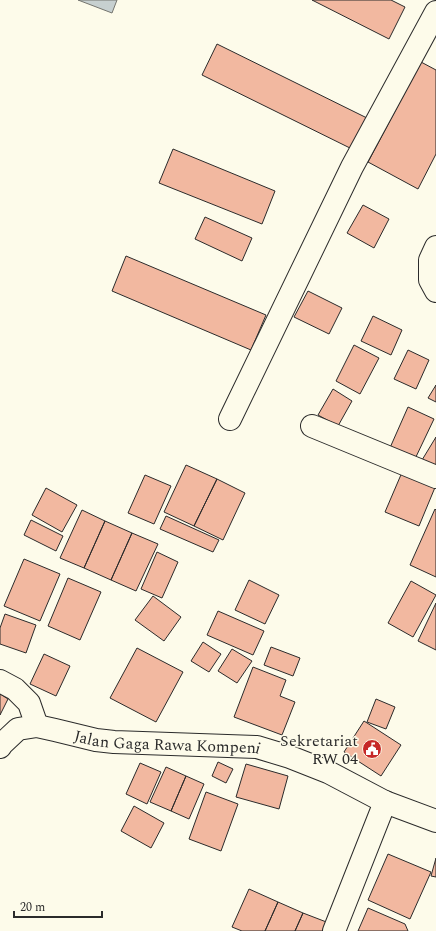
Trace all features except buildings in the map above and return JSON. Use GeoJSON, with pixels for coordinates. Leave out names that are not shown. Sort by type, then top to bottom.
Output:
{"type":"FeatureCollection","features":[{"type":"Feature","properties":{"kind":"street"},"geometry":{"type":"LineString","coordinates":[[425,0],[436,7]]}},
{"type":"Feature","properties":{"kind":"street"},"geometry":{"type":"LineString","coordinates":[[230,419],[352,167],[436,12]]}},
{"type":"Feature","properties":{"kind":"street"},"geometry":{"type":"LineString","coordinates":[[436,247],[430,260],[430,280],[436,291]]}},
{"type":"Feature","properties":{"kind":"street"},"geometry":{"type":"LineString","coordinates":[[312,426],[436,477]]}},
{"type":"Feature","properties":{"kind":"street"},"geometry":{"type":"LineString","coordinates":[[0,681],[15,689],[28,703],[37,726]]}},
{"type":"Feature","properties":{"kind":"street","name":"Jalan Gaga Rawa Kompeni"},"geometry":{"type":"LineString","coordinates":[[0,747],[18,730],[37,726],[96,740],[114,742],[257,747],[290,757],[328,772],[385,802],[436,819]]}},
{"type":"Feature","properties":{"kind":"street"},"geometry":{"type":"LineString","coordinates":[[334,931],[385,802]]}},
{"type":"Feature","properties":{"kind":"shaded area"},"geometry":{"type":"Polygon","coordinates":[[[78,0],[117,0],[112,13],[78,0]]]}},
{"type":"Feature","properties":{"kind":"place","name":"Sekretariat RW 04"},"geometry":{"type":"Point","coordinates":[372,749]}}]}
